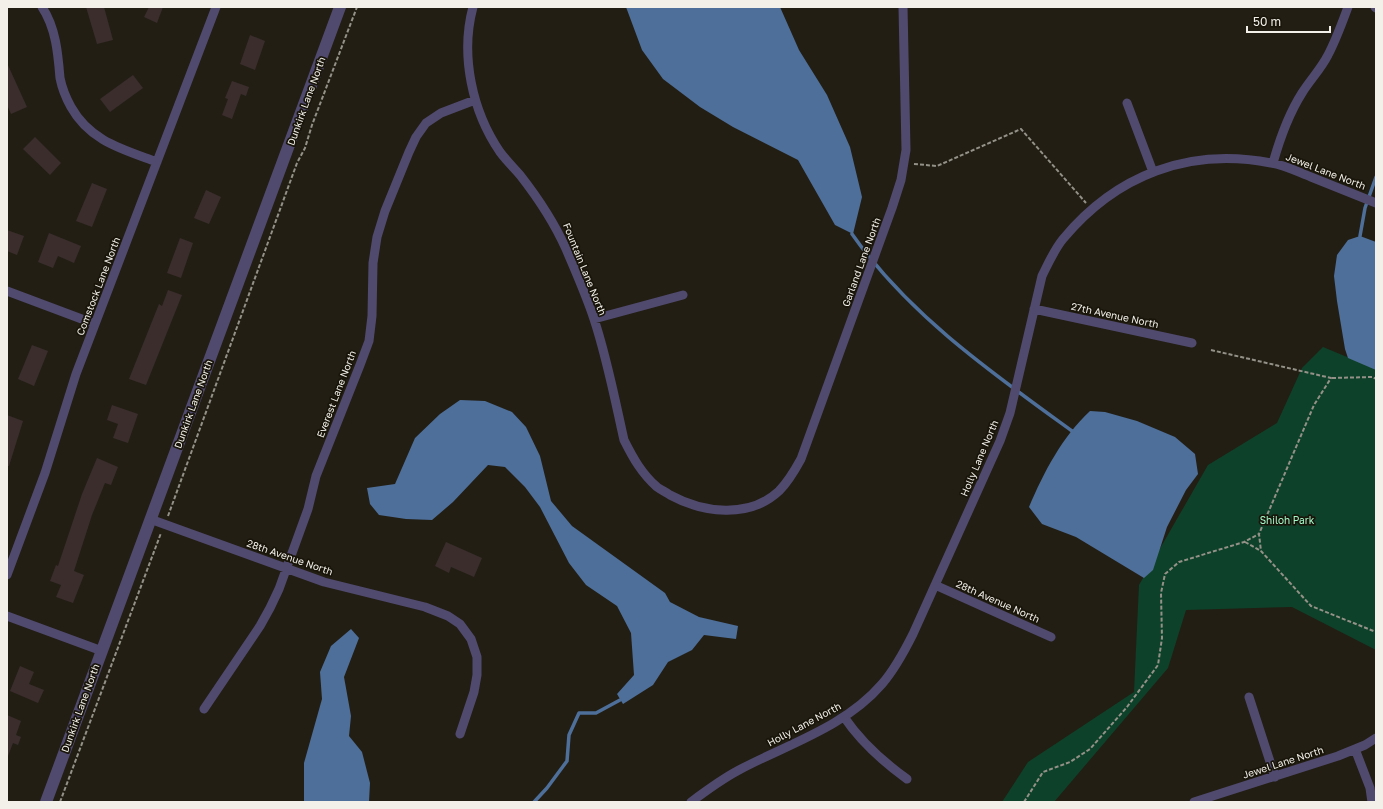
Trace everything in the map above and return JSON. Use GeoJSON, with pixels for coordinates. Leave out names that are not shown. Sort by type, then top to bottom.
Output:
{"type":"FeatureCollection","features":[{"type":"Feature","properties":{"kind":"street"},"geometry":{"type":"LineString","coordinates":[[42,7],[54,35],[61,80],[66,98],[76,115],[88,130],[104,141],[157,162]]}},
{"type":"Feature","properties":{"kind":"street","name":"Comstock Lane North"},"geometry":{"type":"LineString","coordinates":[[7,575],[45,473],[74,381],[216,7]]}},
{"type":"Feature","properties":{"kind":"street","name":"Dunkirk Lane North"},"geometry":{"type":"LineString","coordinates":[[46,802],[340,7]]}},
{"type":"Feature","properties":{"kind":"street","name":"Fountain Lane North"},"geometry":{"type":"LineString","coordinates":[[473,7],[467,42],[469,71],[475,100],[486,127],[500,152],[537,197],[553,221],[566,248],[594,319],[624,440],[632,458],[644,475],[658,488],[694,506],[728,511],[746,508],[762,502]]}},
{"type":"Feature","properties":{"kind":"street","name":"Garland Lane North"},"geometry":{"type":"LineString","coordinates":[[762,502],[778,491],[792,476],[801,459],[901,180],[906,150],[903,7]]}},
{"type":"Feature","properties":{"kind":"street","name":"Jewel Lane North"},"geometry":{"type":"LineString","coordinates":[[1348,7],[1329,54],[1322,66],[1302,92],[1288,117],[1273,163],[1376,203]]}},
{"type":"Feature","properties":{"kind":"street","name":"Everest Lane North"},"geometry":{"type":"LineString","coordinates":[[204,709],[260,626],[270,608],[308,509],[316,476],[369,341],[372,316],[373,263],[375,250],[385,211],[416,137],[426,123],[441,113],[475,100]]}},
{"type":"Feature","properties":{"kind":"street"},"geometry":{"type":"LineString","coordinates":[[1127,103],[1153,172]]}},
{"type":"Feature","properties":{"kind":"street","name":"Holly Lane North"},"geometry":{"type":"LineString","coordinates":[[691,802],[715,784],[740,770],[844,717],[862,704],[882,684],[900,660],[1000,441],[1010,413],[1042,276],[1062,240],[1092,210],[1114,192],[1137,178],[1153,172],[1190,161],[1218,158],[1246,158],[1273,163]]}},
{"type":"Feature","properties":{"kind":"street"},"geometry":{"type":"LineString","coordinates":[[7,291],[96,324]]}},
{"type":"Feature","properties":{"kind":"street"},"geometry":{"type":"LineString","coordinates":[[594,319],[683,295]]}},
{"type":"Feature","properties":{"kind":"street","name":"27th Avenue North"},"geometry":{"type":"LineString","coordinates":[[1034,309],[1192,343]]}},
{"type":"Feature","properties":{"kind":"street","name":"28th Avenue North"},"geometry":{"type":"LineString","coordinates":[[150,519],[324,582],[425,607],[448,616],[460,624],[471,639],[477,656],[477,675],[474,692],[460,734]]}},
{"type":"Feature","properties":{"kind":"street","name":"28th Avenue North"},"geometry":{"type":"LineString","coordinates":[[935,585],[1051,637]]}},
{"type":"Feature","properties":{"kind":"street"},"geometry":{"type":"LineString","coordinates":[[7,616],[102,651]]}},
{"type":"Feature","properties":{"kind":"street"},"geometry":{"type":"LineString","coordinates":[[1249,697],[1275,776]]}},
{"type":"Feature","properties":{"kind":"street"},"geometry":{"type":"LineString","coordinates":[[844,717],[855,733],[870,750],[907,779]]}},
{"type":"Feature","properties":{"kind":"street","name":"Jewel Lane North"},"geometry":{"type":"LineString","coordinates":[[1194,802],[1338,756],[1376,738]]}},
{"type":"Feature","properties":{"kind":"street"},"geometry":{"type":"LineString","coordinates":[[1355,749],[1368,782],[1372,802]]}},
{"type":"Feature","properties":{"kind":"path"},"geometry":{"type":"LineString","coordinates":[[60,802],[155,545],[165,524],[297,163],[305,148],[312,125],[357,7]]}},
{"type":"Feature","properties":{"kind":"path"},"geometry":{"type":"LineString","coordinates":[[904,162],[937,166],[1021,129],[1092,210]]}},
{"type":"Feature","properties":{"kind":"path"},"geometry":{"type":"LineString","coordinates":[[1211,350],[1331,378],[1373,377],[1376,379]]}},
{"type":"Feature","properties":{"kind":"path"},"geometry":{"type":"LineString","coordinates":[[1261,551],[1259,534],[1314,405],[1331,378]]}},
{"type":"Feature","properties":{"kind":"path"},"geometry":{"type":"LineString","coordinates":[[1024,802],[1043,772],[1070,762],[1090,749],[1127,707],[1158,665],[1162,638],[1161,593],[1165,574],[1179,562],[1244,542],[1259,534]]}},
{"type":"Feature","properties":{"kind":"path"},"geometry":{"type":"LineString","coordinates":[[1244,542],[1261,551],[1311,606],[1376,632]]}},
{"type":"Feature","properties":{"kind":"green space","name":"Shiloh Park"},"geometry":{"type":"Polygon","coordinates":[[[1323,347],[1376,369],[1376,650],[1292,607],[1186,610],[1168,668],[1054,802],[1002,802],[1028,762],[1134,692],[1139,585],[1208,465],[1277,423],[1302,368],[1323,347]]]}},
{"type":"Feature","properties":{"kind":"water"},"geometry":{"type":"Polygon","coordinates":[[[626,7],[780,7],[799,50],[827,95],[850,147],[862,197],[853,234],[835,225],[798,160],[733,127],[700,107],[663,79],[642,50],[626,7]]]}},
{"type":"Feature","properties":{"kind":"water"},"geometry":{"type":"Polygon","coordinates":[[[1360,236],[1376,242],[1376,370],[1348,358],[1345,349],[1334,276],[1337,255],[1348,240],[1360,236]]]}},
{"type":"Feature","properties":{"kind":"water"},"geometry":{"type":"Polygon","coordinates":[[[460,400],[485,401],[512,412],[526,427],[540,456],[551,501],[572,526],[665,593],[670,602],[699,617],[738,626],[736,639],[704,635],[692,650],[668,662],[653,685],[623,704],[617,694],[634,675],[631,633],[617,606],[586,585],[569,563],[540,507],[525,487],[505,467],[488,465],[453,502],[432,520],[406,519],[379,515],[370,504],[367,488],[395,484],[415,438],[440,414],[460,400]]]}},
{"type":"Feature","properties":{"kind":"water"},"geometry":{"type":"Polygon","coordinates":[[[1090,411],[1105,412],[1137,421],[1175,437],[1195,454],[1198,474],[1186,490],[1167,527],[1153,570],[1144,578],[1076,537],[1042,524],[1029,507],[1041,481],[1062,444],[1090,411]]]}},
{"type":"Feature","properties":{"kind":"water"},"geometry":{"type":"Polygon","coordinates":[[[351,629],[359,638],[344,677],[351,716],[349,736],[362,752],[370,783],[369,802],[304,802],[304,763],[322,699],[320,672],[331,646],[351,629]]]}},
{"type":"Feature","properties":{"kind":"building"},"geometry":{"type":"Polygon","coordinates":[[[86,7],[104,7],[113,40],[97,44],[86,7]]]}},
{"type":"Feature","properties":{"kind":"building"},"geometry":{"type":"Polygon","coordinates":[[[149,7],[163,7],[157,23],[144,17],[149,7]]]}},
{"type":"Feature","properties":{"kind":"building"},"geometry":{"type":"Polygon","coordinates":[[[250,35],[265,41],[255,70],[240,64],[250,35]]]}},
{"type":"Feature","properties":{"kind":"building"},"geometry":{"type":"Polygon","coordinates":[[[7,63],[27,107],[11,114],[7,105],[7,63]]]}},
{"type":"Feature","properties":{"kind":"building"},"geometry":{"type":"Polygon","coordinates":[[[133,75],[143,88],[110,112],[100,99],[133,75]]]}},
{"type":"Feature","properties":{"kind":"building"},"geometry":{"type":"Polygon","coordinates":[[[232,81],[249,87],[246,96],[241,94],[232,119],[222,115],[228,99],[225,98],[232,81]]]}},
{"type":"Feature","properties":{"kind":"building"},"geometry":{"type":"Polygon","coordinates":[[[35,137],[61,163],[50,175],[23,149],[35,137]]]}},
{"type":"Feature","properties":{"kind":"building"},"geometry":{"type":"Polygon","coordinates":[[[92,183],[107,189],[92,227],[76,221],[92,183]]]}},
{"type":"Feature","properties":{"kind":"building"},"geometry":{"type":"Polygon","coordinates":[[[206,190],[221,197],[209,224],[194,218],[206,190]]]}},
{"type":"Feature","properties":{"kind":"building"},"geometry":{"type":"Polygon","coordinates":[[[7,230],[24,236],[17,255],[7,251],[7,230]]]}},
{"type":"Feature","properties":{"kind":"building"},"geometry":{"type":"Polygon","coordinates":[[[49,233],[81,246],[74,263],[58,256],[53,268],[38,262],[49,233]]]}},
{"type":"Feature","properties":{"kind":"building"},"geometry":{"type":"Polygon","coordinates":[[[180,238],[193,243],[181,278],[167,273],[180,238]]]}},
{"type":"Feature","properties":{"kind":"building"},"geometry":{"type":"Polygon","coordinates":[[[168,290],[182,295],[146,385],[129,379],[159,304],[162,306],[168,290]]]}},
{"type":"Feature","properties":{"kind":"building"},"geometry":{"type":"Polygon","coordinates":[[[32,345],[48,351],[34,386],[18,379],[32,345]]]}},
{"type":"Feature","properties":{"kind":"building"},"geometry":{"type":"Polygon","coordinates":[[[112,405],[138,414],[128,443],[113,438],[118,424],[107,420],[112,405]]]}},
{"type":"Feature","properties":{"kind":"building"},"geometry":{"type":"Polygon","coordinates":[[[7,415],[23,421],[9,466],[7,466],[7,415]]]}},
{"type":"Feature","properties":{"kind":"building"},"geometry":{"type":"Polygon","coordinates":[[[97,458],[118,467],[111,485],[105,483],[92,515],[74,571],[84,575],[73,603],[56,597],[61,585],[50,581],[56,565],[58,566],[82,494],[97,458]]]}},
{"type":"Feature","properties":{"kind":"building"},"geometry":{"type":"Polygon","coordinates":[[[446,542],[482,558],[474,577],[451,567],[449,573],[435,566],[446,542]]]}},
{"type":"Feature","properties":{"kind":"building"},"geometry":{"type":"Polygon","coordinates":[[[20,666],[34,672],[29,684],[44,690],[38,703],[10,691],[20,666]]]}},
{"type":"Feature","properties":{"kind":"building"},"geometry":{"type":"Polygon","coordinates":[[[7,715],[21,721],[16,735],[21,737],[18,745],[13,743],[8,756],[7,715]]]}},
{"type":"Feature","properties":{"kind":"waterway"},"geometry":{"type":"LineString","coordinates":[[1360,236],[1365,208],[1376,177]]}},
{"type":"Feature","properties":{"kind":"waterway"},"geometry":{"type":"LineString","coordinates":[[852,234],[899,291],[926,317],[982,365],[1072,431]]}},
{"type":"Feature","properties":{"kind":"waterway"},"geometry":{"type":"LineString","coordinates":[[534,802],[547,788],[567,761],[569,735],[579,713],[596,713],[620,700]]}}]}
